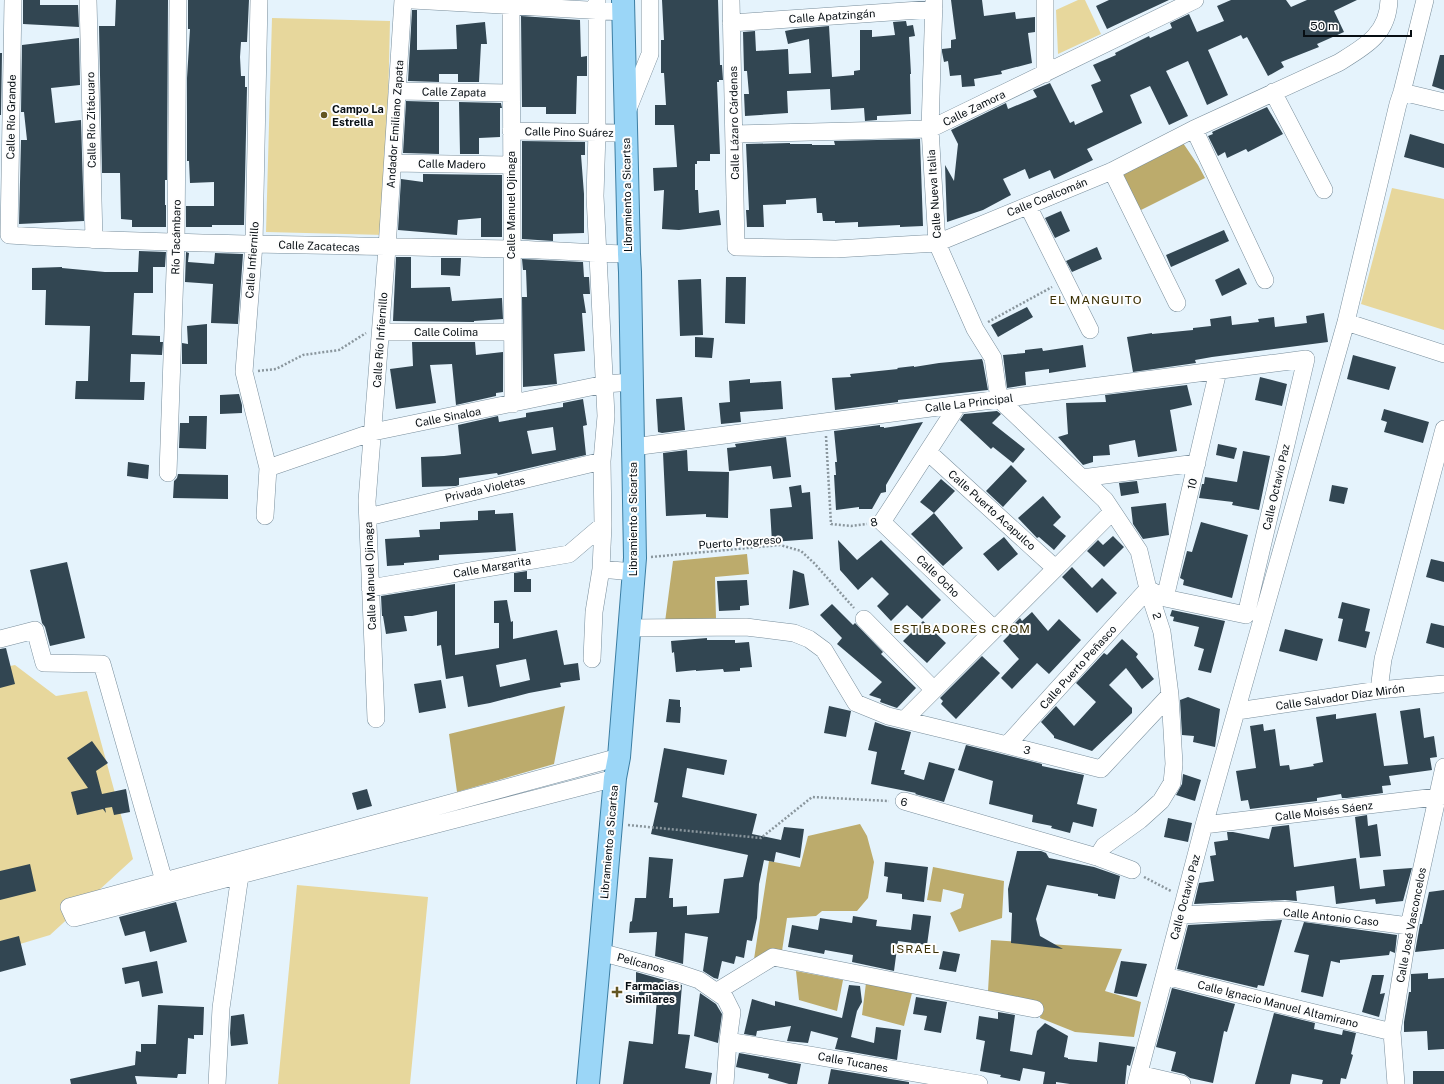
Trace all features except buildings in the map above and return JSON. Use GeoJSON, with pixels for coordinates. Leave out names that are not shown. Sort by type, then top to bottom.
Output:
{"type":"FeatureCollection","features":[{"type":"Feature","properties":{"kind":"main road","name":"Libramiento a Sicartsa"},"geometry":{"type":"LineString","coordinates":[[588,1084],[614,778],[619,757],[634,565],[632,382],[623,6]]}},
{"type":"Feature","properties":{"kind":"street","name":"Calle Río Grande"},"geometry":{"type":"LineString","coordinates":[[9,235],[13,0]]}},
{"type":"Feature","properties":{"kind":"street","name":"Calle Río Zitácuaro"},"geometry":{"type":"LineString","coordinates":[[88,0],[94,240]]}},
{"type":"Feature","properties":{"kind":"street","name":"Río Tacámbaro"},"geometry":{"type":"LineString","coordinates":[[168,473],[176,242],[178,0]]}},
{"type":"Feature","properties":{"kind":"street","name":"Calle Infiernillo"},"geometry":{"type":"LineString","coordinates":[[259,0],[254,244],[244,372],[268,468],[265,516]]}},
{"type":"Feature","properties":{"kind":"street","name":"Andador Emiliano Zapata"},"geometry":{"type":"LineString","coordinates":[[387,248],[403,0]]}},
{"type":"Feature","properties":{"kind":"street"},"geometry":{"type":"LineString","coordinates":[[412,0],[511,6],[623,6]]}},
{"type":"Feature","properties":{"kind":"street"},"geometry":{"type":"LineString","coordinates":[[626,124],[650,54],[650,0]]}},
{"type":"Feature","properties":{"kind":"street","name":"Calle Lázaro Cárdenas"},"geometry":{"type":"LineString","coordinates":[[731,0],[736,247]]}},
{"type":"Feature","properties":{"kind":"street"},"geometry":{"type":"LineString","coordinates":[[1045,0],[1045,74]]}},
{"type":"Feature","properties":{"kind":"street","name":"Calle Zamora"},"geometry":{"type":"LineString","coordinates":[[734,134],[930,129],[1195,0]]}},
{"type":"Feature","properties":{"kind":"street","name":"Calle Coalcomán"},"geometry":{"type":"LineString","coordinates":[[736,247],[836,249],[937,242],[1112,171],[1194,129],[1338,63],[1359,50],[1378,35],[1386,18],[1389,8],[1389,0]]}},
{"type":"Feature","properties":{"kind":"street","name":"Calle Octavio Paz"},"geometry":{"type":"LineString","coordinates":[[1137,1079],[1204,824],[1346,322],[1398,104],[1425,0]]}},
{"type":"Feature","properties":{"kind":"street"},"geometry":{"type":"LineString","coordinates":[[592,659],[594,612],[601,569],[604,525],[602,461],[606,416],[595,196],[597,132],[597,5]]}},
{"type":"Feature","properties":{"kind":"street","name":"Calle Apatzingán"},"geometry":{"type":"LineString","coordinates":[[731,24],[934,5]]}},
{"type":"Feature","properties":{"kind":"street","name":"Calle Nueva Italia"},"geometry":{"type":"LineString","coordinates":[[934,5],[930,129],[937,242],[975,329],[993,358],[998,399]]}},
{"type":"Feature","properties":{"kind":"street","name":"Calle Manuel Ojinaga"},"geometry":{"type":"LineString","coordinates":[[511,6],[511,249],[513,404]]}},
{"type":"Feature","properties":{"kind":"street","name":"Calle Zapata"},"geometry":{"type":"LineString","coordinates":[[398,91],[511,93]]}},
{"type":"Feature","properties":{"kind":"street"},"geometry":{"type":"LineString","coordinates":[[1274,92],[1324,190]]}},
{"type":"Feature","properties":{"kind":"street"},"geometry":{"type":"LineString","coordinates":[[1402,92],[1444,102]]}},
{"type":"Feature","properties":{"kind":"street","name":"Calle Pino Suárez"},"geometry":{"type":"LineString","coordinates":[[511,131],[597,132],[626,124]]}},
{"type":"Feature","properties":{"kind":"street"},"geometry":{"type":"LineString","coordinates":[[1194,129],[1266,280]]}},
{"type":"Feature","properties":{"kind":"street","name":"Calle Madero"},"geometry":{"type":"LineString","coordinates":[[393,163],[512,165]]}},
{"type":"Feature","properties":{"kind":"street"},"geometry":{"type":"LineString","coordinates":[[1112,171],[1177,303]]}},
{"type":"Feature","properties":{"kind":"street"},"geometry":{"type":"LineString","coordinates":[[1028,206],[1064,281],[1090,330]]}},
{"type":"Feature","properties":{"kind":"street","name":"Calle Zacatecas"},"geometry":{"type":"LineString","coordinates":[[9,235],[94,240],[387,248],[511,249],[629,254]]}},
{"type":"Feature","properties":{"kind":"street","name":"Calle Río Infiernillo"},"geometry":{"type":"LineString","coordinates":[[373,432],[387,248]]}},
{"type":"Feature","properties":{"kind":"street"},"geometry":{"type":"LineString","coordinates":[[1346,322],[1444,354]]}},
{"type":"Feature","properties":{"kind":"street","name":"Calle Colima"},"geometry":{"type":"LineString","coordinates":[[381,332],[512,332]]}},
{"type":"Feature","properties":{"kind":"street","name":"Calle Octavio Paz"},"geometry":{"type":"LineString","coordinates":[[1165,598],[1246,614],[1306,359]]}},
{"type":"Feature","properties":{"kind":"street","name":"Calle La Principal"},"geometry":{"type":"LineString","coordinates":[[633,447],[1306,359]]}},
{"type":"Feature","properties":{"kind":"street","name":"10"},"geometry":{"type":"LineString","coordinates":[[1165,598],[1218,371]]}},
{"type":"Feature","properties":{"kind":"street","name":"Calle Sinaloa"},"geometry":{"type":"LineString","coordinates":[[268,468],[373,432],[605,384],[632,382]]}},
{"type":"Feature","properties":{"kind":"street","name":"2"},"geometry":{"type":"LineString","coordinates":[[998,399],[1105,500],[1139,551],[1148,589],[1162,632],[1170,695],[1174,764],[1172,783],[1161,801],[1140,820],[1104,846],[1097,857]]}},
{"type":"Feature","properties":{"kind":"street","name":"8"},"geometry":{"type":"LineString","coordinates":[[882,522],[958,405]]}},
{"type":"Feature","properties":{"kind":"street"},"geometry":{"type":"LineString","coordinates":[[1379,690],[1383,659],[1444,429]]}},
{"type":"Feature","properties":{"kind":"street","name":"Calle Manuel Ojinaga"},"geometry":{"type":"LineString","coordinates":[[373,432],[367,501],[376,719]]}},
{"type":"Feature","properties":{"kind":"street","name":"Calle Puerto Acapulco"},"geometry":{"type":"LineString","coordinates":[[928,452],[1055,568]]}},
{"type":"Feature","properties":{"kind":"street","name":"Privada Violetas"},"geometry":{"type":"LineString","coordinates":[[368,517],[602,461]]}},
{"type":"Feature","properties":{"kind":"street"},"geometry":{"type":"LineString","coordinates":[[1082,478],[1197,463]]}},
{"type":"Feature","properties":{"kind":"street"},"geometry":{"type":"LineString","coordinates":[[904,720],[1112,512]]}},
{"type":"Feature","properties":{"kind":"street","name":"Calle Ocho"},"geometry":{"type":"LineString","coordinates":[[882,522],[994,629]]}},
{"type":"Feature","properties":{"kind":"street","name":"Calle Margarita"},"geometry":{"type":"LineString","coordinates":[[370,588],[569,554],[604,525]]}},
{"type":"Feature","properties":{"kind":"street"},"geometry":{"type":"LineString","coordinates":[[601,569],[634,565]]}},
{"type":"Feature","properties":{"kind":"street"},"geometry":{"type":"LineString","coordinates":[[1148,589],[1165,598]]}},
{"type":"Feature","properties":{"kind":"street","name":"Calle Puerto Peñasco"},"geometry":{"type":"LineString","coordinates":[[1007,745],[1148,589]]}},
{"type":"Feature","properties":{"kind":"street"},"geometry":{"type":"LineString","coordinates":[[864,619],[934,690]]}},
{"type":"Feature","properties":{"kind":"street","name":"3"},"geometry":{"type":"LineString","coordinates":[[628,628],[746,627],[794,633],[809,639],[824,650],[856,703],[888,716],[1100,769],[1170,695]]}},
{"type":"Feature","properties":{"kind":"street"},"geometry":{"type":"LineString","coordinates":[[0,639],[35,630],[44,663],[102,664],[164,881]]}},
{"type":"Feature","properties":{"kind":"street","name":"Calle Salvador Díaz Mirón"},"geometry":{"type":"LineString","coordinates":[[1236,711],[1379,690],[1444,684]]}},
{"type":"Feature","properties":{"kind":"street"},"geometry":{"type":"LineString","coordinates":[[614,778],[74,918],[69,907],[619,757]]}},
{"type":"Feature","properties":{"kind":"street","name":"Calle José Vasconcelos"},"geometry":{"type":"LineString","coordinates":[[1396,1084],[1392,1032],[1409,926],[1440,797],[1444,767]]}},
{"type":"Feature","properties":{"kind":"street","name":"Calle Moisés Sáenz"},"geometry":{"type":"LineString","coordinates":[[1204,824],[1440,797]]}},
{"type":"Feature","properties":{"kind":"street","name":"6"},"geometry":{"type":"LineString","coordinates":[[904,801],[1097,857],[1132,870]]}},
{"type":"Feature","properties":{"kind":"street"},"geometry":{"type":"LineString","coordinates":[[217,1084],[221,1008],[240,875]]}},
{"type":"Feature","properties":{"kind":"street","name":"Calle Antonio Caso"},"geometry":{"type":"LineString","coordinates":[[1180,915],[1285,910],[1409,926]]}},
{"type":"Feature","properties":{"kind":"street","name":"Pelícanos"},"geometry":{"type":"LineString","coordinates":[[600,952],[699,980],[725,998],[732,1012],[725,1084]]}},
{"type":"Feature","properties":{"kind":"street"},"geometry":{"type":"LineString","coordinates":[[716,992],[773,957],[1035,1009]]}},
{"type":"Feature","properties":{"kind":"street","name":"Calle Ignacio Manuel Altamirano"},"geometry":{"type":"LineString","coordinates":[[1165,976],[1392,1032]]}},
{"type":"Feature","properties":{"kind":"street","name":"Calle Tucanes"},"geometry":{"type":"LineString","coordinates":[[728,1041],[979,1084]]}},
{"type":"Feature","properties":{"kind":"street"},"geometry":{"type":"LineString","coordinates":[[1137,1079],[1182,1084]]}},
{"type":"Feature","properties":{"kind":"path"},"geometry":{"type":"LineString","coordinates":[[975,329],[1064,281]]}},
{"type":"Feature","properties":{"kind":"path"},"geometry":{"type":"LineString","coordinates":[[244,372],[276,370],[303,355],[339,350],[365,333],[381,332]]}},
{"type":"Feature","properties":{"kind":"path","name":"8"},"geometry":{"type":"LineString","coordinates":[[825,422],[831,524],[851,526],[882,522]]}},
{"type":"Feature","properties":{"kind":"path","name":"Puerto Progreso"},"geometry":{"type":"LineString","coordinates":[[634,565],[780,545],[801,551],[814,562],[864,619]]}},
{"type":"Feature","properties":{"kind":"path","name":"6"},"geometry":{"type":"LineString","coordinates":[[610,823],[761,838],[812,797],[904,801]]}},
{"type":"Feature","properties":{"kind":"path"},"geometry":{"type":"LineString","coordinates":[[1132,870],[1175,893],[1180,915]]}},
{"type":"Feature","properties":{"kind":"shaded area"},"geometry":{"type":"Polygon","coordinates":[[[1078,0],[1085,0],[1101,34],[1058,54],[1056,10],[1078,0]]]}},
{"type":"Feature","properties":{"kind":"shaded area"},"geometry":{"type":"Polygon","coordinates":[[[272,18],[390,21],[385,235],[266,232],[272,18]]]}},
{"type":"Feature","properties":{"kind":"shaded area"},"geometry":{"type":"Polygon","coordinates":[[[1183,143],[1205,178],[1139,211],[1117,170],[1183,143]]]}},
{"type":"Feature","properties":{"kind":"shaded area"},"geometry":{"type":"Polygon","coordinates":[[[1392,188],[1444,199],[1444,330],[1361,304],[1392,188]]]}},
{"type":"Feature","properties":{"kind":"shaded area"},"geometry":{"type":"Polygon","coordinates":[[[747,554],[749,574],[715,577],[716,619],[665,622],[673,561],[747,554]]]}},
{"type":"Feature","properties":{"kind":"shaded area"},"geometry":{"type":"Polygon","coordinates":[[[15,665],[56,696],[87,691],[133,859],[50,935],[0,950],[0,668],[15,665]]]}},
{"type":"Feature","properties":{"kind":"shaded area"},"geometry":{"type":"Polygon","coordinates":[[[565,706],[554,764],[457,792],[449,734],[565,706]]]}},
{"type":"Feature","properties":{"kind":"shaded area"},"geometry":{"type":"Polygon","coordinates":[[[860,824],[867,836],[874,862],[868,898],[857,911],[822,911],[816,916],[787,918],[782,951],[754,959],[769,861],[800,867],[808,836],[860,824]]]}},
{"type":"Feature","properties":{"kind":"shaded area"},"geometry":{"type":"Polygon","coordinates":[[[933,867],[1004,881],[1002,918],[959,932],[950,913],[961,908],[964,894],[943,889],[941,902],[927,900],[933,867]]]}},
{"type":"Feature","properties":{"kind":"shaded area"},"geometry":{"type":"Polygon","coordinates":[[[297,885],[428,897],[410,1084],[278,1084],[297,885]]]}},
{"type":"Feature","properties":{"kind":"shaded area"},"geometry":{"type":"Polygon","coordinates":[[[991,940],[1122,949],[1105,991],[1141,1002],[1134,1037],[1075,1032],[1040,1018],[1042,1004],[988,991],[991,940]]]}},
{"type":"Feature","properties":{"kind":"shaded area"},"geometry":{"type":"Polygon","coordinates":[[[796,971],[843,980],[837,1011],[799,1000],[796,971]]]}},
{"type":"Feature","properties":{"kind":"shaded area"},"geometry":{"type":"Polygon","coordinates":[[[866,983],[912,993],[904,1026],[862,1015],[866,983]]]}},
{"type":"Feature","properties":{"kind":"place","name":"Campo La Estrella"},"geometry":{"type":"Point","coordinates":[324,115]}},
{"type":"Feature","properties":{"kind":"place","name":"Farmacias Similares"},"geometry":{"type":"Point","coordinates":[617,992]}},
{"type":"Feature","properties":{"kind":"district","name":"EL MANGUITO"},"geometry":{"type":"Point","coordinates":[1096,300]}},
{"type":"Feature","properties":{"kind":"district","name":"ESTIBADORES CROM"},"geometry":{"type":"Point","coordinates":[962,629]}},
{"type":"Feature","properties":{"kind":"district","name":"ISRAEL"},"geometry":{"type":"Point","coordinates":[916,949]}}]}
